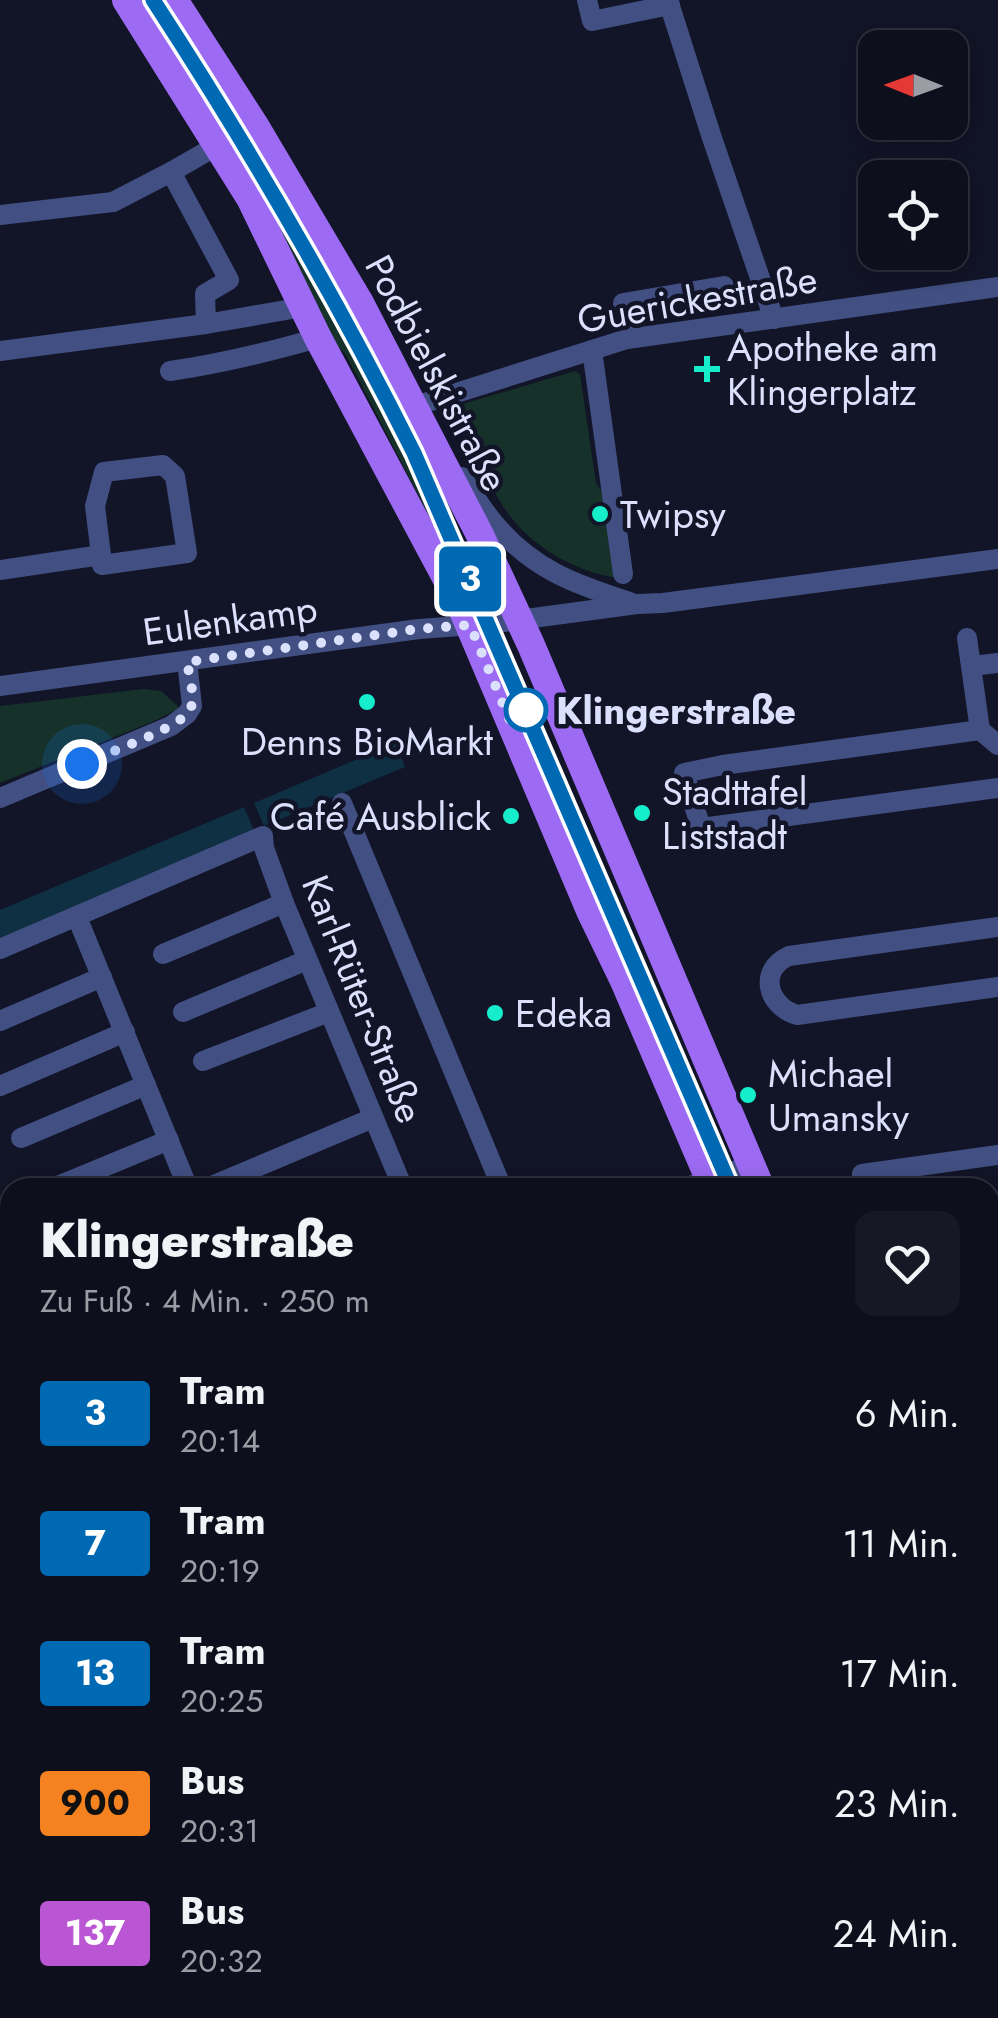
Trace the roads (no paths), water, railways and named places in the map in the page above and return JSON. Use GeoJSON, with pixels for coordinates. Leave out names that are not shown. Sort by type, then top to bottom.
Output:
{"type":"FeatureCollection","features":[{"type":"Feature","properties":{"kind":"main road"},"geometry":{"type":"LineString","coordinates":[[126,0],[250,198],[318,338],[470,625],[591,913],[624,981],[699,1178]]}},
{"type":"Feature","properties":{"kind":"main road","name":"Podbielskistraße"},"geometry":{"type":"LineString","coordinates":[[174,0],[264,140],[358,301],[480,535],[756,1176]]}},
{"type":"Feature","properties":{"kind":"street"},"geometry":{"type":"LineString","coordinates":[[588,0],[592,21],[669,3],[774,318]]}},
{"type":"Feature","properties":{"kind":"street"},"geometry":{"type":"LineString","coordinates":[[0,216],[113,202],[218,145]]}},
{"type":"Feature","properties":{"kind":"street"},"geometry":{"type":"LineString","coordinates":[[171,172],[229,280],[205,294],[206,324]]}},
{"type":"Feature","properties":{"kind":"street"},"geometry":{"type":"LineString","coordinates":[[627,339],[623,303],[724,286]]}},
{"type":"Feature","properties":{"kind":"street","name":"Guerickestraße"},"geometry":{"type":"LineString","coordinates":[[415,406],[627,339],[998,288]]}},
{"type":"Feature","properties":{"kind":"street"},"geometry":{"type":"LineString","coordinates":[[0,351],[303,307]]}},
{"type":"Feature","properties":{"kind":"street"},"geometry":{"type":"LineString","coordinates":[[170,371],[224,363],[318,338]]}},
{"type":"Feature","properties":{"kind":"street"},"geometry":{"type":"LineString","coordinates":[[592,350],[623,574]]}},
{"type":"Feature","properties":{"kind":"street"},"geometry":{"type":"LineString","coordinates":[[415,406],[492,521],[513,543],[560,577],[637,604]]}},
{"type":"Feature","properties":{"kind":"street"},"geometry":{"type":"LineString","coordinates":[[0,570],[187,552],[175,476],[163,465],[104,472],[96,506],[101,560]]}},
{"type":"Feature","properties":{"kind":"street"},"geometry":{"type":"LineString","coordinates":[[470,625],[998,559]]}},
{"type":"Feature","properties":{"kind":"street","name":"Eulenkamp"},"geometry":{"type":"LineString","coordinates":[[0,686],[470,625]]}},
{"type":"Feature","properties":{"kind":"street"},"geometry":{"type":"LineString","coordinates":[[967,638],[980,730],[998,745]]}},
{"type":"Feature","properties":{"kind":"street"},"geometry":{"type":"LineString","coordinates":[[0,798],[171,726],[188,714],[192,706],[187,662]]}},
{"type":"Feature","properties":{"kind":"street"},"geometry":{"type":"LineString","coordinates":[[972,666],[998,662]]}},
{"type":"Feature","properties":{"kind":"street"},"geometry":{"type":"LineString","coordinates":[[980,730],[711,766],[684,773],[701,828],[998,788]]}},
{"type":"Feature","properties":{"kind":"street"},"geometry":{"type":"LineString","coordinates":[[342,803],[498,1178]]}},
{"type":"Feature","properties":{"kind":"street","name":"Karl-Rüter-Straße"},"geometry":{"type":"LineString","coordinates":[[76,916],[264,836],[264,848],[284,903],[399,1178]]}},
{"type":"Feature","properties":{"kind":"street"},"geometry":{"type":"LineString","coordinates":[[164,954],[284,903]]}},
{"type":"Feature","properties":{"kind":"street"},"geometry":{"type":"LineString","coordinates":[[0,950],[76,916],[184,1178]]}},
{"type":"Feature","properties":{"kind":"street"},"geometry":{"type":"LineString","coordinates":[[998,927],[788,956],[775,966],[770,989],[778,1006],[805,1014],[998,987]]}},
{"type":"Feature","properties":{"kind":"street"},"geometry":{"type":"LineString","coordinates":[[183,1012],[307,960]]}},
{"type":"Feature","properties":{"kind":"street"},"geometry":{"type":"LineString","coordinates":[[0,1022],[102,977]]}},
{"type":"Feature","properties":{"kind":"street"},"geometry":{"type":"LineString","coordinates":[[203,1061],[329,1012]]}},
{"type":"Feature","properties":{"kind":"street"},"geometry":{"type":"LineString","coordinates":[[0,1086],[124,1032]]}},
{"type":"Feature","properties":{"kind":"street"},"geometry":{"type":"LineString","coordinates":[[21,1138],[146,1085]]}},
{"type":"Feature","properties":{"kind":"street"},"geometry":{"type":"LineString","coordinates":[[231,1178],[373,1118]]}},
{"type":"Feature","properties":{"kind":"street"},"geometry":{"type":"LineString","coordinates":[[78,1178],[168,1140]]}},
{"type":"Feature","properties":{"kind":"street"},"geometry":{"type":"LineString","coordinates":[[862,1174],[998,1156]]}},
{"type":"Feature","properties":{"kind":"water"},"geometry":{"type":"Polygon","coordinates":[[[395,743],[405,767],[264,826],[254,803],[395,743]]]}},
{"type":"Feature","properties":{"kind":"water"},"geometry":{"type":"Polygon","coordinates":[[[244,807],[255,833],[0,940],[0,910],[244,807]]]}},
{"type":"Feature","properties":{"kind":"tram line","name":"3"},"geometry":{"type":"LineString","coordinates":[[153,0],[247,149],[359,345],[414,453],[727,1178]]}},
{"type":"Feature","properties":{"kind":"tram line"},"geometry":{"type":"LineString","coordinates":[[159,0],[295,216],[412,431],[736,1178]]}},
{"type":"Feature","properties":{"kind":"place","name":"Apotheke am Klingerplatz"},"geometry":{"type":"Point","coordinates":[707,369]}},
{"type":"Feature","properties":{"kind":"place","name":"Twipsy"},"geometry":{"type":"Point","coordinates":[600,514]}},
{"type":"Feature","properties":{"kind":"place","name":"Denns BioMarkt"},"geometry":{"type":"Point","coordinates":[367,702]}},
{"type":"Feature","properties":{"kind":"place","name":"Klingerstraße"},"geometry":{"type":"Point","coordinates":[526,710]}},
{"type":"Feature","properties":{"kind":"place","name":"Stadttafel Liststadt"},"geometry":{"type":"Point","coordinates":[642,813]}},
{"type":"Feature","properties":{"kind":"place","name":"Café Ausblick"},"geometry":{"type":"Point","coordinates":[511,816]}},
{"type":"Feature","properties":{"kind":"place","name":"Edeka"},"geometry":{"type":"Point","coordinates":[495,1013]}},
{"type":"Feature","properties":{"kind":"place","name":"Michael Umansky"},"geometry":{"type":"Point","coordinates":[748,1095]}}]}
